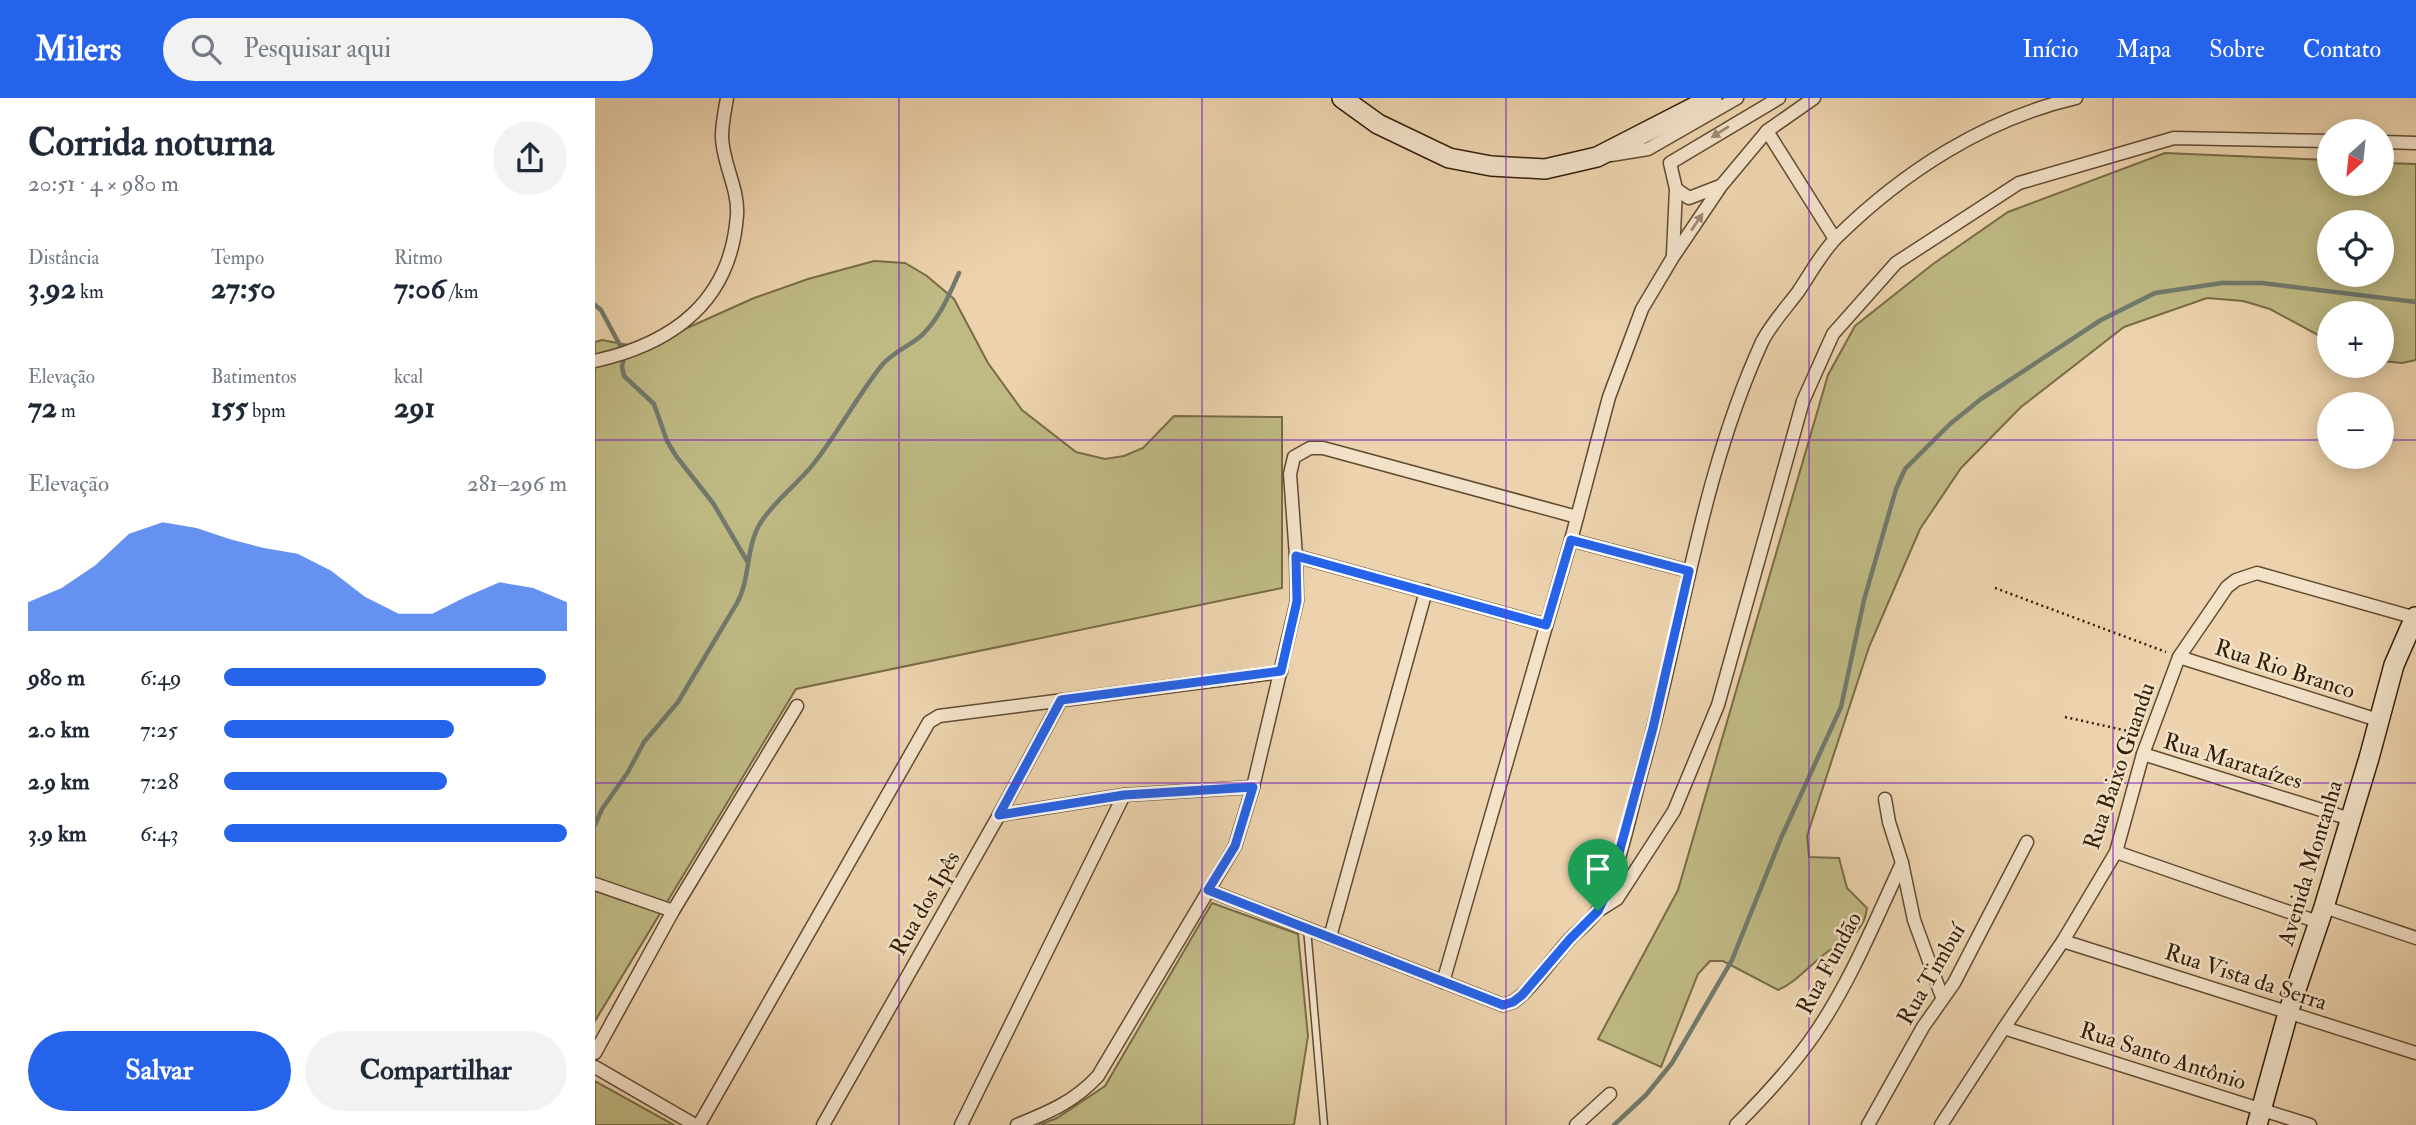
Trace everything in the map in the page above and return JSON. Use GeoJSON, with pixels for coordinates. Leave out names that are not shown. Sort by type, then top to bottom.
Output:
{"type":"FeatureCollection","features":[{"type":"Feature","properties":{"kind":"street"},"geometry":{"type":"LineString","coordinates":[[595,361],[651,343],[680,325],[699,310],[722,275],[732,244],[737,213],[722,137],[727,98]]}},
{"type":"Feature","properties":{"kind":"street"},"geometry":{"type":"LineString","coordinates":[[1342,98],[1378,124],[1449,158],[1491,166],[1545,169],[1648,149],[1737,98]]}},
{"type":"Feature","properties":{"kind":"street"},"geometry":{"type":"LineString","coordinates":[[1597,157],[1685,109],[1712,98]]}},
{"type":"Feature","properties":{"kind":"street"},"geometry":{"type":"LineString","coordinates":[[1673,257],[1676,189],[1670,163],[1755,103],[1779,98]]}},
{"type":"Feature","properties":{"kind":"street"},"geometry":{"type":"LineString","coordinates":[[1443,982],[1571,540],[1609,397],[1642,309],[1721,186],[1767,131],[1814,98]]}},
{"type":"Feature","properties":{"kind":"street"},"geometry":{"type":"LineString","coordinates":[[1598,911],[1610,886],[1653,728],[1689,571],[1726,434],[1764,338],[1835,239],[1892,189],[1934,157],[1994,127],[2050,104],[2076,98]]}},
{"type":"Feature","properties":{"kind":"street"},"geometry":{"type":"LineString","coordinates":[[1767,131],[1835,239]]}},
{"type":"Feature","properties":{"kind":"street"},"geometry":{"type":"LineString","coordinates":[[1208,890],[1503,1005],[1513,1002],[1598,911],[1617,899],[1674,811],[1718,705],[1803,401],[1833,334],[1896,263],[2019,183],[2174,138],[2317,141]]}},
{"type":"Feature","properties":{"kind":"street"},"geometry":{"type":"LineString","coordinates":[[2394,142],[2416,143]]}},
{"type":"Feature","properties":{"kind":"street"},"geometry":{"type":"LineString","coordinates":[[1676,189],[1689,198],[1721,186]]}},
{"type":"Feature","properties":{"kind":"street"},"geometry":{"type":"LineString","coordinates":[[1017,1125],[1052,1111],[1082,1093],[1098,1076],[1235,846],[1253,787],[1297,601],[1290,474],[1294,457],[1310,447],[1323,448],[1577,517]]}},
{"type":"Feature","properties":{"kind":"street"},"geometry":{"type":"LineString","coordinates":[[1571,540],[1689,571]]}},
{"type":"Feature","properties":{"kind":"street"},"geometry":{"type":"LineString","coordinates":[[1296,556],[1546,625]]}},
{"type":"Feature","properties":{"kind":"street","name":"Rua Baixo Guandu"},"geometry":{"type":"LineString","coordinates":[[1941,1125],[2063,941],[2116,852],[2143,754],[2179,657],[2227,587],[2236,580],[2257,573],[2415,618]]}},
{"type":"Feature","properties":{"kind":"street"},"geometry":{"type":"LineString","coordinates":[[1330,937],[1426,592]]}},
{"type":"Feature","properties":{"kind":"street","name":"Avenida Montanha"},"geometry":{"type":"LineString","coordinates":[[2259,1117],[2394,665],[2415,618]]}},
{"type":"Feature","properties":{"kind":"street","name":"Rua Rio Branco"},"geometry":{"type":"LineString","coordinates":[[2179,657],[2378,720]]}},
{"type":"Feature","properties":{"kind":"street"},"geometry":{"type":"LineString","coordinates":[[595,1067],[697,1125],[929,722],[939,716],[1281,671]]}},
{"type":"Feature","properties":{"kind":"street","name":"Rua dos Ipês"},"geometry":{"type":"LineString","coordinates":[[823,1125],[1061,700]]}},
{"type":"Feature","properties":{"kind":"street"},"geometry":{"type":"LineString","coordinates":[[595,1053],[673,911],[797,706]]}},
{"type":"Feature","properties":{"kind":"street","name":"Rua Marataízes"},"geometry":{"type":"LineString","coordinates":[[2143,754],[2350,819]]}},
{"type":"Feature","properties":{"kind":"street"},"geometry":{"type":"LineString","coordinates":[[999,815],[1124,795],[1253,787]]}},
{"type":"Feature","properties":{"kind":"street"},"geometry":{"type":"LineString","coordinates":[[961,1125],[1124,795]]}},
{"type":"Feature","properties":{"kind":"street"},"geometry":{"type":"LineString","coordinates":[[1885,799],[1914,920],[1942,997]]}},
{"type":"Feature","properties":{"kind":"street","name":"Rua Timbuí"},"geometry":{"type":"LineString","coordinates":[[1868,1125],[1942,997],[1954,982],[2027,842]]}},
{"type":"Feature","properties":{"kind":"street"},"geometry":{"type":"LineString","coordinates":[[2116,852],[2321,914],[2416,938]]}},
{"type":"Feature","properties":{"kind":"street","name":"Rua Fundão"},"geometry":{"type":"LineString","coordinates":[[1737,1125],[1775,1085],[1814,1035],[1848,979],[1902,863]]}},
{"type":"Feature","properties":{"kind":"street"},"geometry":{"type":"LineString","coordinates":[[595,884],[673,911]]}},
{"type":"Feature","properties":{"kind":"street","name":"Rua Vista da Serra"},"geometry":{"type":"LineString","coordinates":[[2063,941],[2416,1053]]}},
{"type":"Feature","properties":{"kind":"street","name":"Rua Santo Antônio"},"geometry":{"type":"LineString","coordinates":[[2004,1028],[2259,1117],[2310,1125]]}},
{"type":"Feature","properties":{"kind":"street"},"geometry":{"type":"LineString","coordinates":[[1576,1125],[1610,1094]]}},
{"type":"Feature","properties":{"kind":"lane"},"geometry":{"type":"LineString","coordinates":[[1307,928],[1324,1125]]}},
{"type":"Feature","properties":{"kind":"path"},"geometry":{"type":"LineString","coordinates":[[1995,588],[2179,657]]}},
{"type":"Feature","properties":{"kind":"path"},"geometry":{"type":"LineString","coordinates":[[2065,717],[2150,736]]}},
{"type":"Feature","properties":{"kind":"shaded area"},"geometry":{"type":"Polygon","coordinates":[[[2165,153],[2317,159],[2317,196],[2394,196],[2394,163],[2416,164],[2416,360],[2394,362],[2394,301],[2317,301],[2317,334],[2270,309],[2243,301],[2207,298],[2124,327],[2021,407],[1961,468],[1920,529],[1869,647],[1807,836],[1809,857],[1839,858],[1847,888],[1867,908],[1861,926],[1796,979],[1778,990],[1723,961],[1710,961],[1698,974],[1661,1067],[1598,1039],[1678,890],[1828,375],[1855,326],[1933,264],[2008,212],[2165,153]]]}},
{"type":"Feature","properties":{"kind":"shaded area"},"geometry":{"type":"Polygon","coordinates":[[[874,261],[905,263],[927,276],[954,299],[988,363],[1022,410],[1076,452],[1105,459],[1124,456],[1143,448],[1174,416],[1282,417],[1282,588],[796,689],[595,1021],[595,342],[602,340],[628,345],[656,342],[754,298],[808,279],[874,261]]]}},
{"type":"Feature","properties":{"kind":"shaded area"},"geometry":{"type":"Polygon","coordinates":[[[1212,903],[1298,934],[1308,1036],[1294,1125],[1039,1125],[1057,1118],[1105,1086],[1212,903]]]}},
{"type":"Feature","properties":{"kind":"shaded area"},"geometry":{"type":"Polygon","coordinates":[[[595,1081],[674,1125],[595,1125],[595,1081]]]}},
{"type":"Feature","properties":{"kind":"waterway"},"geometry":{"type":"LineString","coordinates":[[595,825],[602,809],[628,772],[644,742],[678,702],[737,603],[752,542],[761,522],[815,462],[882,365],[921,336],[933,322],[959,273]]}},
{"type":"Feature","properties":{"kind":"waterway"},"geometry":{"type":"LineString","coordinates":[[1614,1125],[1646,1095],[1672,1063],[1732,960],[1781,838],[1841,707],[1864,600],[1896,489],[1905,469],[1950,424],[1981,399],[2101,320],[2155,293],[2222,283],[2262,283],[2416,302]]}},
{"type":"Feature","properties":{"kind":"waterway"},"geometry":{"type":"LineString","coordinates":[[595,305],[601,310],[623,351]]}},
{"type":"Feature","properties":{"kind":"waterway"},"geometry":{"type":"LineString","coordinates":[[624,357],[624,376],[654,404],[667,441],[713,503],[747,561]]}},
{"type":"Feature","properties":{"kind":"route"},"geometry":{"type":"LineString","coordinates":[[1571,540],[1689,571],[1653,728],[1610,886],[1598,911],[1522,995],[1503,1005],[1208,890],[1235,846],[1253,787],[1124,795],[999,815],[1061,700],[1281,671],[1297,601],[1296,556],[1546,625],[1571,540]]}}]}
